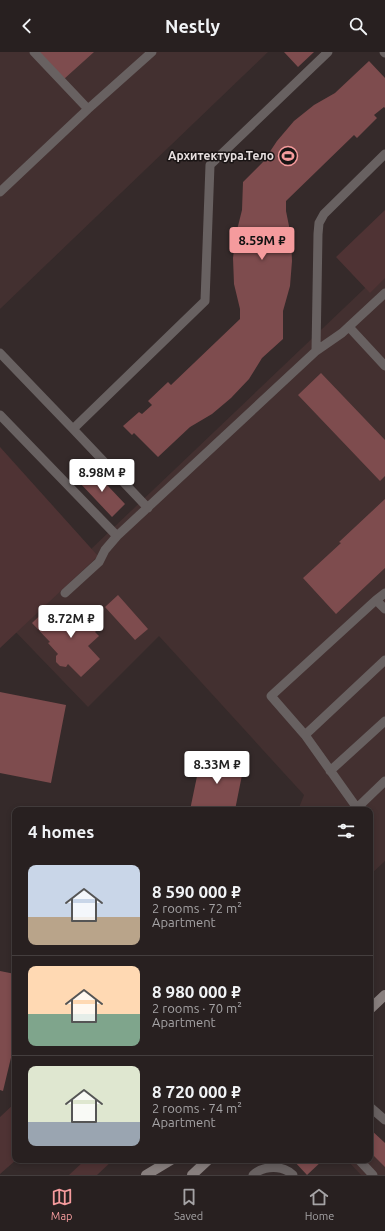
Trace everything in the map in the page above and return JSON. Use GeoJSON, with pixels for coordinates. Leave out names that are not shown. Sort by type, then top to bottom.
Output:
{"type":"FeatureCollection","features":[{"type":"Feature","properties":{"kind":"main road"},"geometry":{"type":"LineString","coordinates":[[373,1006],[385,995]]}},
{"type":"Feature","properties":{"kind":"main road"},"geometry":{"type":"LineString","coordinates":[[146,1175],[166,1163]]}},
{"type":"Feature","properties":{"kind":"main road"},"geometry":{"type":"LineString","coordinates":[[192,1175],[205,1163]]}},
{"type":"Feature","properties":{"kind":"lane"},"geometry":{"type":"LineString","coordinates":[[34,52],[88,109]]}},
{"type":"Feature","properties":{"kind":"lane"},"geometry":{"type":"LineString","coordinates":[[0,192],[88,109],[152,52]]}},
{"type":"Feature","properties":{"kind":"lane"},"geometry":{"type":"LineString","coordinates":[[73,429],[205,301],[210,165],[328,52]]}},
{"type":"Feature","properties":{"kind":"lane"},"geometry":{"type":"LineString","coordinates":[[316,351],[319,223],[324,214],[385,154]]}},
{"type":"Feature","properties":{"kind":"lane"},"geometry":{"type":"LineString","coordinates":[[65,593],[98,562],[105,550],[117,536],[316,351],[342,333],[385,293]]}},
{"type":"Feature","properties":{"kind":"lane"},"geometry":{"type":"LineString","coordinates":[[349,327],[385,366]]}},
{"type":"Feature","properties":{"kind":"lane"},"geometry":{"type":"LineString","coordinates":[[0,353],[148,508]]}},
{"type":"Feature","properties":{"kind":"lane"},"geometry":{"type":"LineString","coordinates":[[0,415],[117,536]]}},
{"type":"Feature","properties":{"kind":"lane"},"geometry":{"type":"LineString","coordinates":[[356,807],[306,735],[271,696],[385,592]]}},
{"type":"Feature","properties":{"kind":"lane"},"geometry":{"type":"LineString","coordinates":[[376,600],[385,610]]}},
{"type":"Feature","properties":{"kind":"lane"},"geometry":{"type":"LineString","coordinates":[[306,735],[385,660]]}},
{"type":"Feature","properties":{"kind":"lane"},"geometry":{"type":"LineString","coordinates":[[330,771],[385,721]]}},
{"type":"Feature","properties":{"kind":"lane"},"geometry":{"type":"LineString","coordinates":[[359,807],[385,781]]}},
{"type":"Feature","properties":{"kind":"lane"},"geometry":{"type":"LineString","coordinates":[[373,1110],[385,1120]]}},
{"type":"Feature","properties":{"kind":"lane"},"geometry":{"type":"LineString","coordinates":[[362,1163],[373,1175]]}},
{"type":"Feature","properties":{"kind":"lane"},"geometry":{"type":"LineString","coordinates":[[254,1175],[271,1167],[289,1171],[293,1175]]}},
{"type":"Feature","properties":{"kind":"shaded area"},"geometry":{"type":"Polygon","coordinates":[[[0,52],[268,52],[0,309],[0,52]]]}},
{"type":"Feature","properties":{"kind":"shaded area"},"geometry":{"type":"Polygon","coordinates":[[[385,210],[385,278],[370,293],[336,257],[385,210]]]}},
{"type":"Feature","properties":{"kind":"shaded area"},"geometry":{"type":"Polygon","coordinates":[[[385,269],[385,861],[373,872],[373,807],[299,807],[304,795],[159,636],[88,707],[9,625],[89,551],[385,269]]]}},
{"type":"Feature","properties":{"kind":"shaded area"},"geometry":{"type":"Polygon","coordinates":[[[0,447],[98,556],[0,648],[0,447]]]}},
{"type":"Feature","properties":{"kind":"shaded area"},"geometry":{"type":"Polygon","coordinates":[[[12,1106],[13,1163],[0,1174],[0,1117],[12,1106]]]}},
{"type":"Feature","properties":{"kind":"shaded area"},"geometry":{"type":"Polygon","coordinates":[[[373,1132],[385,1143],[385,1175],[361,1175],[350,1163],[373,1163],[373,1132]]]}},
{"type":"Feature","properties":{"kind":"shaded area"},"geometry":{"type":"Polygon","coordinates":[[[82,1163],[110,1163],[97,1175],[69,1175],[82,1163]]]}},
{"type":"Feature","properties":{"kind":"building"},"geometry":{"type":"Polygon","coordinates":[[[39,52],[94,52],[64,79],[39,52]]]}},
{"type":"Feature","properties":{"kind":"building"},"geometry":{"type":"Polygon","coordinates":[[[284,52],[314,52],[298,67],[284,52]]]}},
{"type":"Feature","properties":{"kind":"building"},"geometry":{"type":"Polygon","coordinates":[[[369,61],[385,78],[385,108],[384,107],[374,115],[377,118],[357,138],[354,135],[286,201],[286,211],[291,236],[292,261],[290,286],[283,311],[283,339],[262,358],[249,379],[231,398],[212,414],[190,427],[158,457],[134,433],[132,435],[123,426],[139,412],[142,414],[152,405],[148,401],[168,382],[171,385],[240,319],[240,309],[234,284],[233,258],[236,234],[242,210],[243,182],[263,162],[277,141],[294,121],[314,105],[335,93],[369,61]]]}},
{"type":"Feature","properties":{"kind":"building"},"geometry":{"type":"Polygon","coordinates":[[[321,373],[385,440],[385,476],[380,481],[298,395],[321,373]]]}},
{"type":"Feature","properties":{"kind":"building"},"geometry":{"type":"Polygon","coordinates":[[[92,469],[125,504],[112,517],[79,482],[92,469]]]}},
{"type":"Feature","properties":{"kind":"building"},"geometry":{"type":"Polygon","coordinates":[[[385,499],[385,568],[336,614],[303,578],[385,499]]]}},
{"type":"Feature","properties":{"kind":"building"},"geometry":{"type":"Polygon","coordinates":[[[118,595],[148,629],[135,640],[105,607],[118,595]]]}},
{"type":"Feature","properties":{"kind":"building"},"geometry":{"type":"Polygon","coordinates":[[[50,606],[68,625],[79,614],[84,618],[88,614],[95,615],[100,620],[100,627],[95,632],[99,636],[88,646],[100,659],[81,677],[68,664],[66,667],[60,666],[56,662],[56,656],[58,654],[48,643],[50,642],[32,623],[50,606]]]}},
{"type":"Feature","properties":{"kind":"building"},"geometry":{"type":"Polygon","coordinates":[[[0,692],[66,705],[51,783],[0,773],[0,692]]]}},
{"type":"Feature","properties":{"kind":"building"},"geometry":{"type":"Polygon","coordinates":[[[201,757],[244,765],[236,807],[191,807],[201,757]]]}},
{"type":"Feature","properties":{"kind":"building"},"geometry":{"type":"Polygon","coordinates":[[[0,971],[12,973],[12,1054],[3,1091],[0,1090],[0,971]]]}},
{"type":"Feature","properties":{"kind":"building"},"geometry":{"type":"Polygon","coordinates":[[[373,1132],[385,1143],[385,1167],[373,1155],[373,1132]]]}},
{"type":"Feature","properties":{"kind":"building"},"geometry":{"type":"Polygon","coordinates":[[[296,1163],[320,1163],[307,1175],[296,1163]]]}},
{"type":"Feature","properties":{"kind":"place","name":"Архитектура.Тело"},"geometry":{"type":"Point","coordinates":[288,156]}}]}
